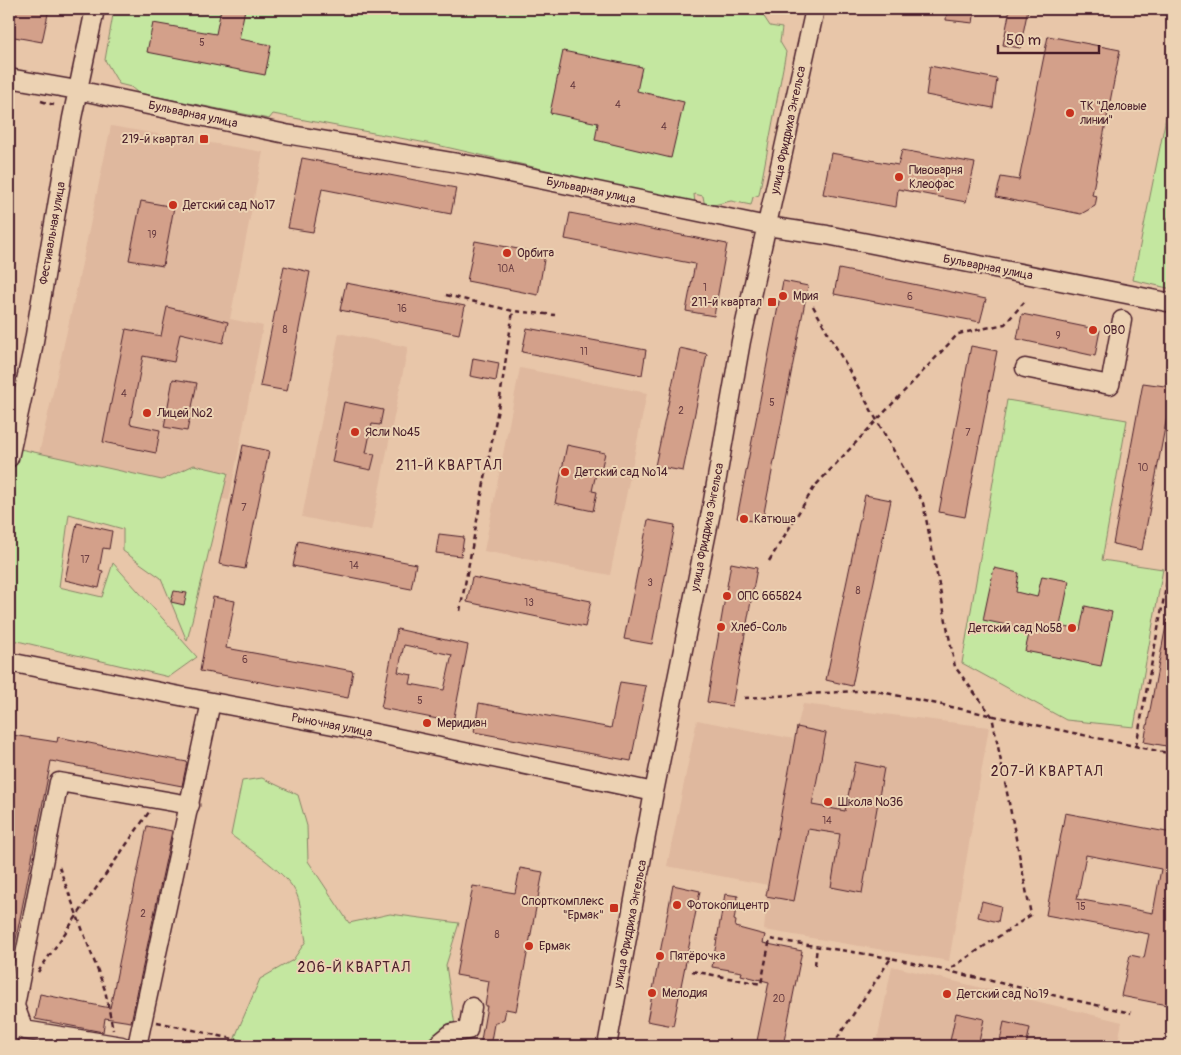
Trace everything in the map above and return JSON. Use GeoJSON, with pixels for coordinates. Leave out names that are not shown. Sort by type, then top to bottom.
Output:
{"type":"FeatureCollection","features":[{"type":"Feature","properties":{"kind":"street","name":"Фестивальная улица"},"geometry":{"type":"LineString","coordinates":[[9,458],[32,353],[77,90],[94,9]]}},
{"type":"Feature","properties":{"kind":"street","name":"улица Фридриха Энгельса"},"geometry":{"type":"LineString","coordinates":[[607,1046],[741,341],[815,9]]}},
{"type":"Feature","properties":{"kind":"street","name":"Бульварная улица"},"geometry":{"type":"LineString","coordinates":[[9,78],[77,90],[277,132],[476,166],[767,226],[828,235],[1172,302]]}},
{"type":"Feature","properties":{"kind":"street"},"geometry":{"type":"LineString","coordinates":[[1025,368],[1110,385],[1122,320]]}},
{"type":"Feature","properties":{"kind":"street","name":"Рыночная улица"},"geometry":{"type":"LineString","coordinates":[[9,662],[365,731],[654,792]]}},
{"type":"Feature","properties":{"kind":"street"},"geometry":{"type":"LineString","coordinates":[[137,1046],[211,702]]}},
{"type":"Feature","properties":{"kind":"street"},"geometry":{"type":"LineString","coordinates":[[9,1036],[12,1005],[59,782],[190,805]]}},
{"type":"Feature","properties":{"kind":"street"},"geometry":{"type":"LineString","coordinates":[[12,1005],[24,1030],[119,1046]]}},
{"type":"Feature","properties":{"kind":"street"},"geometry":{"type":"LineString","coordinates":[[436,1046],[452,1033],[468,1030],[472,1006]]}},
{"type":"Feature","properties":{"kind":"path"},"geometry":{"type":"LineString","coordinates":[[446,295],[513,311],[555,315]]}},
{"type":"Feature","properties":{"kind":"path"},"geometry":{"type":"LineString","coordinates":[[769,561],[815,486],[958,334],[1005,324],[1027,299]]}},
{"type":"Feature","properties":{"kind":"path"},"geometry":{"type":"LineString","coordinates":[[813,306],[923,503],[955,667],[992,716],[1031,915],[947,971]]}},
{"type":"Feature","properties":{"kind":"path"},"geometry":{"type":"LineString","coordinates":[[460,611],[500,398],[513,311]]}},
{"type":"Feature","properties":{"kind":"path"},"geometry":{"type":"LineString","coordinates":[[1136,746],[1172,555]]}},
{"type":"Feature","properties":{"kind":"path"},"geometry":{"type":"LineString","coordinates":[[744,698],[872,690],[1172,754]]}},
{"type":"Feature","properties":{"kind":"path"},"geometry":{"type":"LineString","coordinates":[[37,973],[158,799]]}},
{"type":"Feature","properties":{"kind":"path"},"geometry":{"type":"LineString","coordinates":[[58,864],[105,990],[119,1046]]}},
{"type":"Feature","properties":{"kind":"path"},"geometry":{"type":"LineString","coordinates":[[692,971],[761,984],[770,939],[891,958],[1131,1014]]}},
{"type":"Feature","properties":{"kind":"path"},"geometry":{"type":"LineString","coordinates":[[816,965],[817,946]]}},
{"type":"Feature","properties":{"kind":"path"},"geometry":{"type":"LineString","coordinates":[[832,1046],[891,958]]}},
{"type":"Feature","properties":{"kind":"path"},"geometry":{"type":"LineString","coordinates":[[143,1018],[247,1042],[250,1046]]}},
{"type":"Feature","properties":{"kind":"shaded area"},"geometry":{"type":"Polygon","coordinates":[[[111,126],[263,152],[230,319],[263,326],[229,500],[183,493],[30,493],[111,126]]]}},
{"type":"Feature","properties":{"kind":"shaded area","name":"Ясли №45"},"geometry":{"type":"Polygon","coordinates":[[[339,333],[408,347],[371,531],[302,517],[339,333]]]}},
{"type":"Feature","properties":{"kind":"shaded area","name":"Детский сад №14"},"geometry":{"type":"Polygon","coordinates":[[[520,368],[647,393],[610,575],[484,551],[520,368]]]}},
{"type":"Feature","properties":{"kind":"shaded area","name":"Школа №36"},"geometry":{"type":"Polygon","coordinates":[[[803,704],[989,727],[949,961],[764,930],[768,885],[667,866],[697,720],[794,739],[803,704]]]}},
{"type":"Feature","properties":{"kind":"shaded area","name":"Детский сад №19"},"geometry":{"type":"Polygon","coordinates":[[[892,966],[1122,1022],[1117,1046],[876,1046],[892,966]]]}},
{"type":"Feature","properties":{"kind":"green space"},"geometry":{"type":"Polygon","coordinates":[[[114,9],[679,9],[689,11],[691,9],[759,9],[770,26],[782,28],[780,42],[786,52],[759,195],[753,197],[751,205],[731,201],[705,207],[703,196],[694,194],[695,204],[437,145],[273,114],[269,119],[138,93],[131,87],[119,84],[105,60],[114,9]]]}},
{"type":"Feature","properties":{"kind":"green space"},"geometry":{"type":"Polygon","coordinates":[[[1172,88],[1172,212],[1167,219],[1172,227],[1172,289],[1133,280],[1172,88]]]}},
{"type":"Feature","properties":{"kind":"green space"},"geometry":{"type":"Polygon","coordinates":[[[1007,400],[1127,420],[1102,560],[1163,569],[1134,727],[1066,720],[962,663],[1007,400]]]}},
{"type":"Feature","properties":{"kind":"green space"},"geometry":{"type":"Polygon","coordinates":[[[11,447],[162,480],[194,465],[228,473],[187,641],[161,578],[123,551],[123,529],[69,514],[59,587],[102,597],[113,563],[197,657],[169,677],[9,639],[9,460],[11,447]]]}},
{"type":"Feature","properties":{"kind":"green space"},"geometry":{"type":"Polygon","coordinates":[[[262,778],[298,795],[307,826],[308,861],[349,923],[390,914],[459,923],[446,965],[455,1026],[420,1046],[232,1046],[260,979],[293,960],[306,941],[300,905],[293,887],[268,862],[231,835],[242,781],[262,778]]]}},
{"type":"Feature","properties":{"kind":"building"},"geometry":{"type":"Polygon","coordinates":[[[9,9],[49,9],[42,42],[9,36],[9,9]]]}},
{"type":"Feature","properties":{"kind":"building"},"geometry":{"type":"Polygon","coordinates":[[[221,9],[245,9],[239,39],[271,45],[265,75],[147,52],[153,23],[216,34],[221,9]]]}},
{"type":"Feature","properties":{"kind":"building"},"geometry":{"type":"Polygon","coordinates":[[[947,9],[975,9],[973,23],[946,20],[947,9]]]}},
{"type":"Feature","properties":{"kind":"building"},"geometry":{"type":"Polygon","coordinates":[[[1010,9],[1028,9],[1020,48],[1003,45],[1010,9]]]}},
{"type":"Feature","properties":{"kind":"building","name":"ТК \"Деловые линии\""},"geometry":{"type":"Polygon","coordinates":[[[1048,36],[1120,50],[1092,195],[1097,196],[1095,206],[1081,214],[996,197],[1001,177],[1019,180],[1048,36]]]}},
{"type":"Feature","properties":{"kind":"building"},"geometry":{"type":"Polygon","coordinates":[[[563,51],[642,67],[637,91],[684,102],[671,158],[595,140],[598,123],[550,113],[563,51]]]}},
{"type":"Feature","properties":{"kind":"building"},"geometry":{"type":"Polygon","coordinates":[[[930,66],[997,79],[993,108],[926,95],[930,66]]]}},
{"type":"Feature","properties":{"kind":"building","name":"Пивоварня Клеофас"},"geometry":{"type":"Polygon","coordinates":[[[902,150],[975,163],[966,202],[898,189],[896,207],[823,194],[831,153],[898,165],[902,150]]]}},
{"type":"Feature","properties":{"kind":"building"},"geometry":{"type":"Polygon","coordinates":[[[302,158],[456,188],[451,214],[322,189],[313,232],[288,228],[302,158]]]}},
{"type":"Feature","properties":{"kind":"building"},"geometry":{"type":"Polygon","coordinates":[[[141,201],[174,207],[163,266],[129,260],[141,201]]]}},
{"type":"Feature","properties":{"kind":"building"},"geometry":{"type":"Polygon","coordinates":[[[570,213],[727,244],[714,316],[686,311],[695,264],[565,239],[570,213]]]}},
{"type":"Feature","properties":{"kind":"building"},"geometry":{"type":"Polygon","coordinates":[[[475,241],[545,254],[538,295],[467,281],[475,241]]]}},
{"type":"Feature","properties":{"kind":"building"},"geometry":{"type":"Polygon","coordinates":[[[284,266],[310,272],[287,391],[260,386],[284,266]]]}},
{"type":"Feature","properties":{"kind":"building"},"geometry":{"type":"Polygon","coordinates":[[[839,269],[986,299],[980,322],[834,294],[839,269]]]}},
{"type":"Feature","properties":{"kind":"building"},"geometry":{"type":"Polygon","coordinates":[[[783,281],[808,286],[762,523],[737,518],[783,281]]]}},
{"type":"Feature","properties":{"kind":"building"},"geometry":{"type":"Polygon","coordinates":[[[346,283],[465,306],[459,334],[340,310],[346,283]]]}},
{"type":"Feature","properties":{"kind":"building"},"geometry":{"type":"Polygon","coordinates":[[[167,307],[228,322],[223,343],[180,333],[174,362],[143,356],[130,424],[160,430],[156,453],[103,442],[126,329],[161,336],[167,307]]]}},
{"type":"Feature","properties":{"kind":"building"},"geometry":{"type":"Polygon","coordinates":[[[1022,314],[1100,330],[1095,356],[1017,339],[1022,314]]]}},
{"type":"Feature","properties":{"kind":"building"},"geometry":{"type":"Polygon","coordinates":[[[527,328],[646,350],[642,375],[522,352],[527,328]]]}},
{"type":"Feature","properties":{"kind":"building"},"geometry":{"type":"Polygon","coordinates":[[[971,346],[997,351],[965,517],[939,512],[971,346]]]}},
{"type":"Feature","properties":{"kind":"building"},"geometry":{"type":"Polygon","coordinates":[[[680,348],[707,354],[683,471],[655,466],[680,348]]]}},
{"type":"Feature","properties":{"kind":"building"},"geometry":{"type":"Polygon","coordinates":[[[473,358],[499,363],[496,381],[470,376],[473,358]]]}},
{"type":"Feature","properties":{"kind":"building"},"geometry":{"type":"Polygon","coordinates":[[[173,379],[197,383],[187,431],[164,427],[173,379]]]}},
{"type":"Feature","properties":{"kind":"building"},"geometry":{"type":"Polygon","coordinates":[[[1143,383],[1172,387],[1172,390],[1142,550],[1113,544],[1143,383]]]}},
{"type":"Feature","properties":{"kind":"building"},"geometry":{"type":"Polygon","coordinates":[[[344,402],[383,410],[380,425],[372,424],[366,453],[375,454],[371,470],[332,462],[344,402]]]}},
{"type":"Feature","properties":{"kind":"building"},"geometry":{"type":"Polygon","coordinates":[[[243,445],[269,451],[245,569],[219,564],[243,445]]]}},
{"type":"Feature","properties":{"kind":"building"},"geometry":{"type":"Polygon","coordinates":[[[567,445],[605,453],[601,470],[597,469],[592,491],[597,492],[593,511],[555,503],[567,445]]]}},
{"type":"Feature","properties":{"kind":"building"},"geometry":{"type":"Polygon","coordinates":[[[865,495],[891,500],[852,686],[826,680],[865,495]]]}},
{"type":"Feature","properties":{"kind":"building"},"geometry":{"type":"Polygon","coordinates":[[[648,520],[675,525],[652,644],[624,639],[648,520]]]}},
{"type":"Feature","properties":{"kind":"building"},"geometry":{"type":"Polygon","coordinates":[[[77,523],[112,531],[109,549],[103,548],[99,570],[103,571],[99,588],[65,580],[77,523]]]}},
{"type":"Feature","properties":{"kind":"building"},"geometry":{"type":"Polygon","coordinates":[[[439,534],[464,537],[461,556],[436,553],[439,534]]]}},
{"type":"Feature","properties":{"kind":"building"},"geometry":{"type":"Polygon","coordinates":[[[298,541],[416,564],[411,589],[293,566],[298,541]]]}},
{"type":"Feature","properties":{"kind":"building"},"geometry":{"type":"Polygon","coordinates":[[[731,563],[757,568],[732,706],[707,702],[731,563]]]}},
{"type":"Feature","properties":{"kind":"building"},"geometry":{"type":"Polygon","coordinates":[[[994,568],[1019,573],[1016,592],[1037,597],[1042,576],[1069,581],[1060,626],[1080,630],[1085,606],[1112,612],[1101,666],[1025,651],[1030,630],[983,620],[994,568]]]}},
{"type":"Feature","properties":{"kind":"building"},"geometry":{"type":"Polygon","coordinates":[[[472,577],[591,601],[585,627],[467,602],[472,577]]]}},
{"type":"Feature","properties":{"kind":"building"},"geometry":{"type":"Polygon","coordinates":[[[174,591],[187,593],[184,605],[171,602],[174,591]]]}},
{"type":"Feature","properties":{"kind":"building"},"geometry":{"type":"Polygon","coordinates":[[[213,597],[235,601],[226,648],[353,671],[348,698],[200,671],[213,597]]]}},
{"type":"Feature","properties":{"kind":"building"},"geometry":{"type":"Polygon","coordinates":[[[1167,620],[1172,621],[1172,747],[1144,742],[1167,620]]]}},
{"type":"Feature","properties":{"kind":"building"},"geometry":{"type":"Polygon","coordinates":[[[397,629],[468,645],[453,722],[381,708],[397,629]],[[404,645],[398,672],[412,675],[410,684],[444,690],[452,655],[404,645]]]}},
{"type":"Feature","properties":{"kind":"building"},"geometry":{"type":"Polygon","coordinates":[[[620,682],[646,686],[631,761],[474,732],[479,703],[611,728],[620,682]]]}},
{"type":"Feature","properties":{"kind":"building"},"geometry":{"type":"Polygon","coordinates":[[[797,727],[826,733],[812,805],[845,811],[855,762],[884,768],[862,893],[831,887],[840,834],[808,829],[794,901],[766,896],[797,727]]]}},
{"type":"Feature","properties":{"kind":"building"},"geometry":{"type":"Polygon","coordinates":[[[12,735],[57,742],[58,737],[187,762],[182,786],[51,761],[14,949],[9,948],[9,836],[12,818],[9,818],[9,751],[12,735]]]}},
{"type":"Feature","properties":{"kind":"building"},"geometry":{"type":"Polygon","coordinates":[[[1065,813],[1172,833],[1172,949],[1169,965],[1172,966],[1172,1006],[1121,996],[1130,955],[1144,958],[1149,934],[1046,915],[1065,813]],[[1086,855],[1077,899],[1153,913],[1161,869],[1086,855]]]}},
{"type":"Feature","properties":{"kind":"building"},"geometry":{"type":"Polygon","coordinates":[[[147,826],[172,831],[131,1022],[105,1018],[103,1032],[35,1019],[40,994],[110,1008],[147,826]]]}},
{"type":"Feature","properties":{"kind":"building"},"geometry":{"type":"Polygon","coordinates":[[[520,868],[543,872],[516,1011],[506,1009],[504,1019],[494,1024],[490,1046],[480,1046],[489,981],[456,975],[473,886],[515,893],[520,868]]]}},
{"type":"Feature","properties":{"kind":"building"},"geometry":{"type":"Polygon","coordinates":[[[673,885],[700,891],[673,1026],[647,1021],[673,885]]]}},
{"type":"Feature","properties":{"kind":"building"},"geometry":{"type":"Polygon","coordinates":[[[725,894],[738,896],[734,920],[736,921],[735,927],[765,935],[763,943],[802,951],[783,1046],[756,1046],[769,982],[741,975],[742,972],[712,967],[725,894]]]}},
{"type":"Feature","properties":{"kind":"building"},"geometry":{"type":"Polygon","coordinates":[[[982,901],[1001,906],[998,922],[978,917],[982,901]]]}},
{"type":"Feature","properties":{"kind":"building"},"geometry":{"type":"Polygon","coordinates":[[[956,1013],[984,1019],[978,1046],[949,1046],[956,1013]]]}},
{"type":"Feature","properties":{"kind":"building"},"geometry":{"type":"Polygon","coordinates":[[[1004,1022],[1030,1028],[1026,1046],[999,1046],[1004,1022]]]}},
{"type":"Feature","properties":{"kind":"place","name":"ТК \"Деловые линии\""},"geometry":{"type":"Point","coordinates":[1070,113]}},
{"type":"Feature","properties":{"kind":"place","name":"219-й квартал"},"geometry":{"type":"Point","coordinates":[204,139]}},
{"type":"Feature","properties":{"kind":"place","name":"Пивоварня Клеофас"},"geometry":{"type":"Point","coordinates":[899,177]}},
{"type":"Feature","properties":{"kind":"place","name":"Детский сад №17"},"geometry":{"type":"Point","coordinates":[173,205]}},
{"type":"Feature","properties":{"kind":"place","name":"Орбита"},"geometry":{"type":"Point","coordinates":[507,253]}},
{"type":"Feature","properties":{"kind":"place","name":"Мрия"},"geometry":{"type":"Point","coordinates":[783,296]}},
{"type":"Feature","properties":{"kind":"place","name":"211-й квартал"},"geometry":{"type":"Point","coordinates":[772,302]}},
{"type":"Feature","properties":{"kind":"place","name":"ОВО"},"geometry":{"type":"Point","coordinates":[1093,330]}},
{"type":"Feature","properties":{"kind":"place","name":"Лицей №2"},"geometry":{"type":"Point","coordinates":[147,413]}},
{"type":"Feature","properties":{"kind":"place","name":"Ясли №45"},"geometry":{"type":"Point","coordinates":[355,432]}},
{"type":"Feature","properties":{"kind":"place","name":"Детский сад №14"},"geometry":{"type":"Point","coordinates":[565,472]}},
{"type":"Feature","properties":{"kind":"place","name":"Катюша"},"geometry":{"type":"Point","coordinates":[744,519]}},
{"type":"Feature","properties":{"kind":"place","name":"ОПС 665824"},"geometry":{"type":"Point","coordinates":[727,596]}},
{"type":"Feature","properties":{"kind":"place","name":"Хлеб-Соль"},"geometry":{"type":"Point","coordinates":[721,627]}},
{"type":"Feature","properties":{"kind":"place","name":"Детский сад №58"},"geometry":{"type":"Point","coordinates":[1072,628]}},
{"type":"Feature","properties":{"kind":"place","name":"Меридиан"},"geometry":{"type":"Point","coordinates":[427,723]}},
{"type":"Feature","properties":{"kind":"place","name":"Школа №36"},"geometry":{"type":"Point","coordinates":[828,802]}},
{"type":"Feature","properties":{"kind":"place","name":"Фотокопицентр"},"geometry":{"type":"Point","coordinates":[677,905]}},
{"type":"Feature","properties":{"kind":"place","name":"Спорткомплекс \"Ермак\""},"geometry":{"type":"Point","coordinates":[614,908]}},
{"type":"Feature","properties":{"kind":"place","name":"Ермак"},"geometry":{"type":"Point","coordinates":[529,946]}},
{"type":"Feature","properties":{"kind":"place","name":"Пятёрочка"},"geometry":{"type":"Point","coordinates":[660,956]}},
{"type":"Feature","properties":{"kind":"place","name":"Мелодия"},"geometry":{"type":"Point","coordinates":[652,993]}},
{"type":"Feature","properties":{"kind":"place","name":"Детский сад №19"},"geometry":{"type":"Point","coordinates":[947,994]}},
{"type":"Feature","properties":{"kind":"district","name":"211-Й КВАРТАЛ"},"geometry":{"type":"Point","coordinates":[449,465]}},
{"type":"Feature","properties":{"kind":"district","name":"207-Й КВАРТАЛ"},"geometry":{"type":"Point","coordinates":[1047,771]}},
{"type":"Feature","properties":{"kind":"district","name":"206-Й КВАРТАЛ"},"geometry":{"type":"Point","coordinates":[354,967]}}]}
